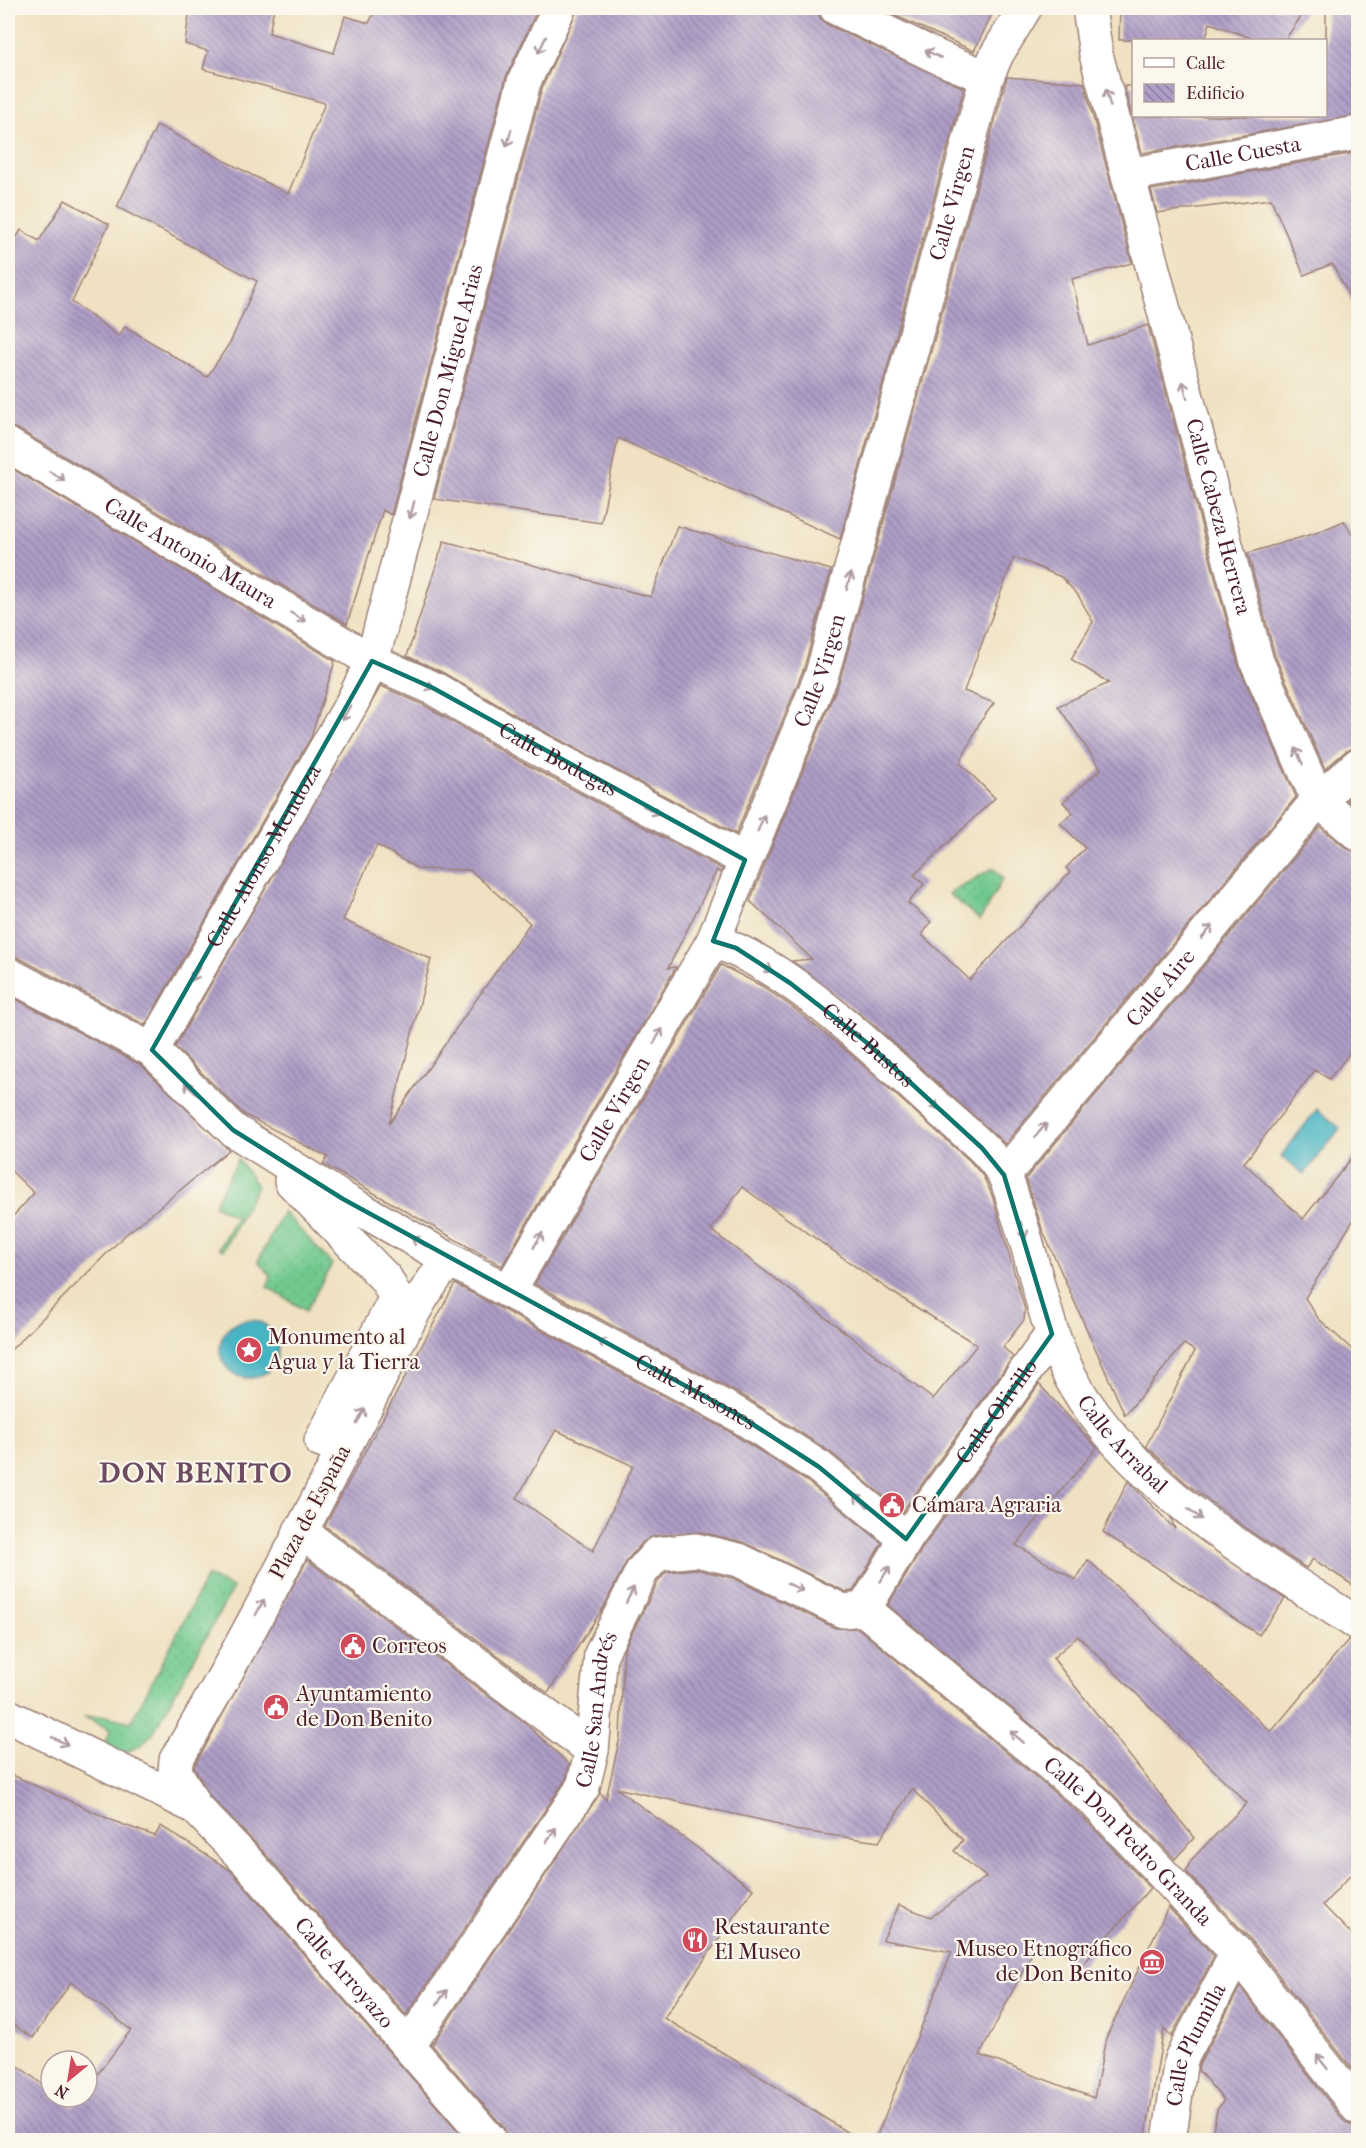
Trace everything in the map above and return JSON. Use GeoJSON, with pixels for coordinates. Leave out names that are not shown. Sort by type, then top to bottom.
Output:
{"type":"FeatureCollection","features":[{"type":"Feature","properties":{"kind":"street","name":"Calle Don Miguel Arias"},"geometry":{"type":"LineString","coordinates":[[372,661],[524,82],[560,8]]}},
{"type":"Feature","properties":{"kind":"street"},"geometry":{"type":"LineString","coordinates":[[836,8],[987,77]]}},
{"type":"Feature","properties":{"kind":"street","name":"Calle Virgen"},"geometry":{"type":"LineString","coordinates":[[508,1291],[713,941],[746,860],[825,663],[987,77],[997,54],[1025,8]]}},
{"type":"Feature","properties":{"kind":"street","name":"Calle Cabeza Herrera"},"geometry":{"type":"LineString","coordinates":[[1089,8],[1096,54],[1257,662],[1318,800],[1359,834]]}},
{"type":"Feature","properties":{"kind":"street","name":"Calle Cuesta"},"geometry":{"type":"LineString","coordinates":[[1128,175],[1359,133]]}},
{"type":"Feature","properties":{"kind":"street","name":"Calle Antonio Maura"},"geometry":{"type":"LineString","coordinates":[[8,446],[372,661]]}},
{"type":"Feature","properties":{"kind":"street","name":"Calle Bodegas"},"geometry":{"type":"LineString","coordinates":[[372,661],[434,688],[523,741],[746,860]]}},
{"type":"Feature","properties":{"kind":"street","name":"Calle Alonso Mendoza"},"geometry":{"type":"LineString","coordinates":[[152,1050],[353,701],[372,661]]}},
{"type":"Feature","properties":{"kind":"street","name":"Calle Aire"},"geometry":{"type":"LineString","coordinates":[[1004,1174],[1318,800],[1359,765]]}},
{"type":"Feature","properties":{"kind":"street","name":"Calle Bustos"},"geometry":{"type":"LineString","coordinates":[[713,941],[736,948],[790,983],[866,1042],[982,1148],[1004,1174]]}},
{"type":"Feature","properties":{"kind":"street"},"geometry":{"type":"LineString","coordinates":[[8,974],[152,1050],[245,1137],[386,1279],[396,1298],[321,1441]]}},
{"type":"Feature","properties":{"kind":"street"},"geometry":{"type":"LineString","coordinates":[[245,1137],[328,1190],[460,1265]]}},
{"type":"Feature","properties":{"kind":"street","name":"Calle Arrabal"},"geometry":{"type":"LineString","coordinates":[[1004,1174],[1023,1228],[1052,1334],[1067,1372],[1084,1401],[1121,1447],[1167,1492],[1206,1522],[1359,1624]]}},
{"type":"Feature","properties":{"kind":"street"},"geometry":{"type":"LineString","coordinates":[[328,1190],[394,1260],[412,1290],[414,1315]]}},
{"type":"Feature","properties":{"kind":"street","name":"Calle Mesones"},"geometry":{"type":"LineString","coordinates":[[460,1265],[737,1414],[819,1467],[906,1539]]}},
{"type":"Feature","properties":{"kind":"street","name":"Plaza de España"},"geometry":{"type":"LineString","coordinates":[[176,1763],[437,1273],[460,1265]]}},
{"type":"Feature","properties":{"kind":"street","name":"Calle Olivillo"},"geometry":{"type":"LineString","coordinates":[[864,1609],[906,1539],[1052,1334]]}},
{"type":"Feature","properties":{"kind":"street"},"geometry":{"type":"LineString","coordinates":[[300,1531],[592,1749]]}},
{"type":"Feature","properties":{"kind":"street","name":"Calle San Andrés"},"geometry":{"type":"LineString","coordinates":[[409,2045],[583,1787],[592,1749],[601,1654],[642,1571],[657,1554],[696,1550],[739,1560],[843,1611],[864,1609]]}},
{"type":"Feature","properties":{"kind":"street","name":"Calle Don Pedro Granda"},"geometry":{"type":"LineString","coordinates":[[864,1609],[1094,1801],[1237,1953],[1359,2108]]}},
{"type":"Feature","properties":{"kind":"street"},"geometry":{"type":"LineString","coordinates":[[130,1775],[154,1758],[173,1729],[234,1612]]}},
{"type":"Feature","properties":{"kind":"street"},"geometry":{"type":"LineString","coordinates":[[8,1716],[195,1807]]}},
{"type":"Feature","properties":{"kind":"street"},"geometry":{"type":"LineString","coordinates":[[130,1775],[176,1763],[175,1771],[195,1807]]}},
{"type":"Feature","properties":{"kind":"street","name":"Calle Arroyazo"},"geometry":{"type":"LineString","coordinates":[[195,1807],[246,1860],[490,2140]]}},
{"type":"Feature","properties":{"kind":"street","name":"Calle Plumilla"},"geometry":{"type":"LineString","coordinates":[[1169,2140],[1181,2059],[1237,1953]]}},
{"type":"Feature","properties":{"kind":"highlighted area"},"geometry":{"type":"Polygon","coordinates":[[[372,661],[433,688],[745,860],[713,941],[736,948],[790,983],[866,1042],[982,1148],[1004,1175],[1052,1334],[906,1539],[819,1467],[737,1414],[343,1199],[233,1130],[152,1050],[372,661]]]}},
{"type":"Feature","properties":{"kind":"green space"},"geometry":{"type":"Polygon","coordinates":[[[993,868],[1003,878],[980,920],[949,894],[993,868]]]}},
{"type":"Feature","properties":{"kind":"green space"},"geometry":{"type":"Polygon","coordinates":[[[238,1159],[257,1186],[223,1250],[219,1248],[236,1217],[214,1205],[238,1159]]]}},
{"type":"Feature","properties":{"kind":"green space"},"geometry":{"type":"Polygon","coordinates":[[[283,1211],[332,1264],[306,1311],[267,1287],[271,1276],[258,1261],[283,1211]]]}},
{"type":"Feature","properties":{"kind":"green space"},"geometry":{"type":"Polygon","coordinates":[[[207,1576],[233,1588],[153,1733],[140,1746],[114,1758],[100,1751],[111,1730],[85,1717],[105,1716],[131,1722],[207,1576]]]}},
{"type":"Feature","properties":{"kind":"water"},"geometry":{"type":"Polygon","coordinates":[[[1317,1109],[1340,1128],[1304,1175],[1281,1156],[1317,1109]]]}},
{"type":"Feature","properties":{"kind":"water"},"geometry":{"type":"Polygon","coordinates":[[[243,1320],[255,1320],[265,1324],[274,1333],[278,1355],[270,1370],[255,1378],[243,1378],[233,1374],[224,1365],[220,1355],[220,1343],[224,1333],[233,1324],[243,1320]]]}},
{"type":"Feature","properties":{"kind":"building"},"geometry":{"type":"Polygon","coordinates":[[[190,8],[274,8],[269,33],[334,53],[345,16],[369,23],[376,8],[538,8],[506,77],[391,515],[383,510],[347,624],[18,429],[8,426],[8,251],[21,230],[39,241],[65,200],[109,224],[72,302],[119,336],[125,326],[207,377],[231,341],[257,281],[117,207],[157,125],[288,194],[325,103],[203,69],[208,51],[185,44],[190,8]]]}},
{"type":"Feature","properties":{"kind":"building"},"geometry":{"type":"Polygon","coordinates":[[[578,8],[818,8],[820,18],[828,25],[964,88],[840,539],[618,438],[601,523],[434,499],[542,88],[578,8]]]}},
{"type":"Feature","properties":{"kind":"building"},"geometry":{"type":"Polygon","coordinates":[[[878,8],[995,8],[974,51],[878,8]]]}},
{"type":"Feature","properties":{"kind":"building"},"geometry":{"type":"Polygon","coordinates":[[[1120,8],[1307,8],[1286,39],[1254,39],[1210,23],[1205,39],[1119,40],[1120,8]]]}},
{"type":"Feature","properties":{"kind":"building"},"geometry":{"type":"Polygon","coordinates":[[[1326,8],[1359,8],[1359,115],[1142,153],[1132,117],[1327,117],[1326,8]]]}},
{"type":"Feature","properties":{"kind":"building"},"geometry":{"type":"Polygon","coordinates":[[[1007,77],[1084,83],[1132,263],[1072,279],[1088,345],[1148,325],[1239,667],[1296,797],[1005,1144],[873,1024],[792,961],[812,959],[750,901],[840,679],[1007,77]],[[1014,557],[964,691],[994,703],[980,722],[960,763],[995,798],[914,875],[924,884],[908,903],[931,922],[922,935],[970,980],[1070,872],[1066,868],[1085,848],[1060,823],[1073,813],[1063,802],[1101,769],[1058,706],[1109,683],[1071,659],[1093,622],[1078,595],[1061,577],[1014,557]]]}},
{"type":"Feature","properties":{"kind":"building"},"geometry":{"type":"Polygon","coordinates":[[[1124,86],[1132,86],[1132,116],[1124,86]]]}},
{"type":"Feature","properties":{"kind":"building"},"geometry":{"type":"Polygon","coordinates":[[[1359,152],[1359,314],[1332,264],[1304,275],[1271,199],[1157,213],[1151,190],[1359,152]]]}},
{"type":"Feature","properties":{"kind":"building"},"geometry":{"type":"Polygon","coordinates":[[[8,466],[335,661],[311,737],[145,1025],[17,957],[8,955],[8,466]]]}},
{"type":"Feature","properties":{"kind":"building"},"geometry":{"type":"Polygon","coordinates":[[[1344,521],[1359,545],[1359,747],[1346,751],[1325,769],[1275,656],[1248,553],[1316,533],[1344,521]]]}},
{"type":"Feature","properties":{"kind":"building"},"geometry":{"type":"Polygon","coordinates":[[[677,526],[831,570],[804,668],[736,834],[532,725],[442,672],[407,656],[444,541],[651,597],[677,526]]]}},
{"type":"Feature","properties":{"kind":"building"},"geometry":{"type":"Polygon","coordinates":[[[381,686],[424,705],[514,758],[722,869],[720,873],[717,870],[668,968],[676,967],[502,1266],[323,1164],[328,1157],[245,1115],[175,1047],[381,686]],[[377,845],[343,920],[431,959],[389,1124],[530,923],[470,870],[418,869],[377,845]]]}},
{"type":"Feature","properties":{"kind":"building"},"geometry":{"type":"Polygon","coordinates":[[[1359,789],[1359,810],[1347,800],[1359,789]]]}},
{"type":"Feature","properties":{"kind":"building"},"geometry":{"type":"Polygon","coordinates":[[[1320,827],[1346,848],[1359,852],[1359,1042],[1329,1079],[1315,1070],[1244,1163],[1303,1219],[1359,1149],[1359,1211],[1305,1298],[1318,1318],[1359,1356],[1359,1589],[1313,1559],[1306,1568],[1257,1536],[1186,1483],[1146,1446],[1195,1351],[1184,1344],[1125,1415],[1042,1229],[1026,1178],[1320,827]]]}},
{"type":"Feature","properties":{"kind":"building"},"geometry":{"type":"Polygon","coordinates":[[[721,965],[762,986],[791,1006],[849,1053],[970,1161],[983,1176],[992,1195],[1025,1310],[1024,1320],[1003,1347],[1013,1357],[902,1512],[829,1451],[747,1398],[535,1284],[721,965]],[[742,1187],[711,1230],[933,1399],[977,1345],[892,1292],[742,1187]]]}},
{"type":"Feature","properties":{"kind":"building"},"geometry":{"type":"Polygon","coordinates":[[[8,995],[141,1065],[229,1150],[124,1236],[8,1353],[8,1222],[34,1193],[8,1168],[8,995]]]}},
{"type":"Feature","properties":{"kind":"building"},"geometry":{"type":"Polygon","coordinates":[[[455,1284],[727,1430],[808,1482],[882,1543],[853,1591],[846,1592],[743,1542],[700,1532],[654,1536],[643,1542],[628,1559],[603,1608],[548,1693],[325,1526],[455,1284]],[[556,1430],[517,1498],[593,1551],[633,1466],[556,1430]]]}},
{"type":"Feature","properties":{"kind":"building"},"geometry":{"type":"Polygon","coordinates":[[[1039,1384],[1097,1448],[1016,1545],[1076,1580],[1088,1560],[1271,1732],[1348,1640],[1359,1642],[1359,1866],[1323,1905],[1359,1942],[1359,2078],[1252,1941],[1186,1871],[1191,1860],[1247,1803],[1078,1636],[1053,1658],[1194,1838],[1175,1859],[1106,1787],[888,1605],[922,1549],[1039,1384]]]}},
{"type":"Feature","properties":{"kind":"building"},"geometry":{"type":"Polygon","coordinates":[[[1128,1481],[1175,1529],[1171,1518],[1285,1599],[1259,1635],[1103,1532],[1128,1481]]]}},
{"type":"Feature","properties":{"kind":"building"},"geometry":{"type":"Polygon","coordinates":[[[307,1560],[527,1725],[569,1764],[566,1779],[406,2015],[260,1848],[210,1796],[194,1767],[307,1560]]]}},
{"type":"Feature","properties":{"kind":"building"},"geometry":{"type":"Polygon","coordinates":[[[695,1569],[733,1578],[835,1628],[858,1628],[1081,1815],[1150,1888],[1079,1969],[1055,1942],[1043,1955],[1035,1947],[980,2055],[1094,2098],[1106,2038],[1168,1907],[1214,1956],[1171,2037],[1164,2028],[1145,2140],[875,2140],[952,1952],[883,1940],[899,1905],[931,1917],[986,1877],[954,1851],[963,1840],[912,1789],[879,1842],[794,1830],[770,1822],[616,1788],[753,1889],[664,2018],[725,2054],[859,2140],[508,2140],[504,2128],[432,2045],[600,1793],[606,1799],[620,1737],[624,1649],[658,1582],[666,1572],[695,1569]]]}},
{"type":"Feature","properties":{"kind":"building"},"geometry":{"type":"Polygon","coordinates":[[[8,1773],[116,1822],[155,1836],[161,1826],[230,1870],[466,2140],[8,2140],[8,2058],[39,2082],[39,2109],[99,2109],[99,2072],[131,2030],[71,1982],[33,2038],[8,2021],[8,1773]]]}},
{"type":"Feature","properties":{"kind":"building"},"geometry":{"type":"Polygon","coordinates":[[[1240,1987],[1343,2120],[1350,2125],[1359,2126],[1359,2140],[1211,2140],[1217,2110],[1224,2100],[1198,2070],[1240,1987]]]}},
{"type":"Feature","properties":{"kind":"place","name":"Monumento al Agua y la Tierra"},"geometry":{"type":"Point","coordinates":[249,1350]}},
{"type":"Feature","properties":{"kind":"place","name":"Cámara Agraria"},"geometry":{"type":"Point","coordinates":[892,1505]}},
{"type":"Feature","properties":{"kind":"place","name":"Correos"},"geometry":{"type":"Point","coordinates":[353,1646]}},
{"type":"Feature","properties":{"kind":"place","name":"Ayuntamiento de Don Benito"},"geometry":{"type":"Point","coordinates":[276,1707]}},
{"type":"Feature","properties":{"kind":"place","name":"Restaurante El Museo"},"geometry":{"type":"Point","coordinates":[695,1940]}},
{"type":"Feature","properties":{"kind":"place","name":"Museo Etnográfico de Don Benito"},"geometry":{"type":"Point","coordinates":[1152,1962]}},
{"type":"Feature","properties":{"kind":"district","name":"DON BENITO"},"geometry":{"type":"Point","coordinates":[196,1472]}}]}
